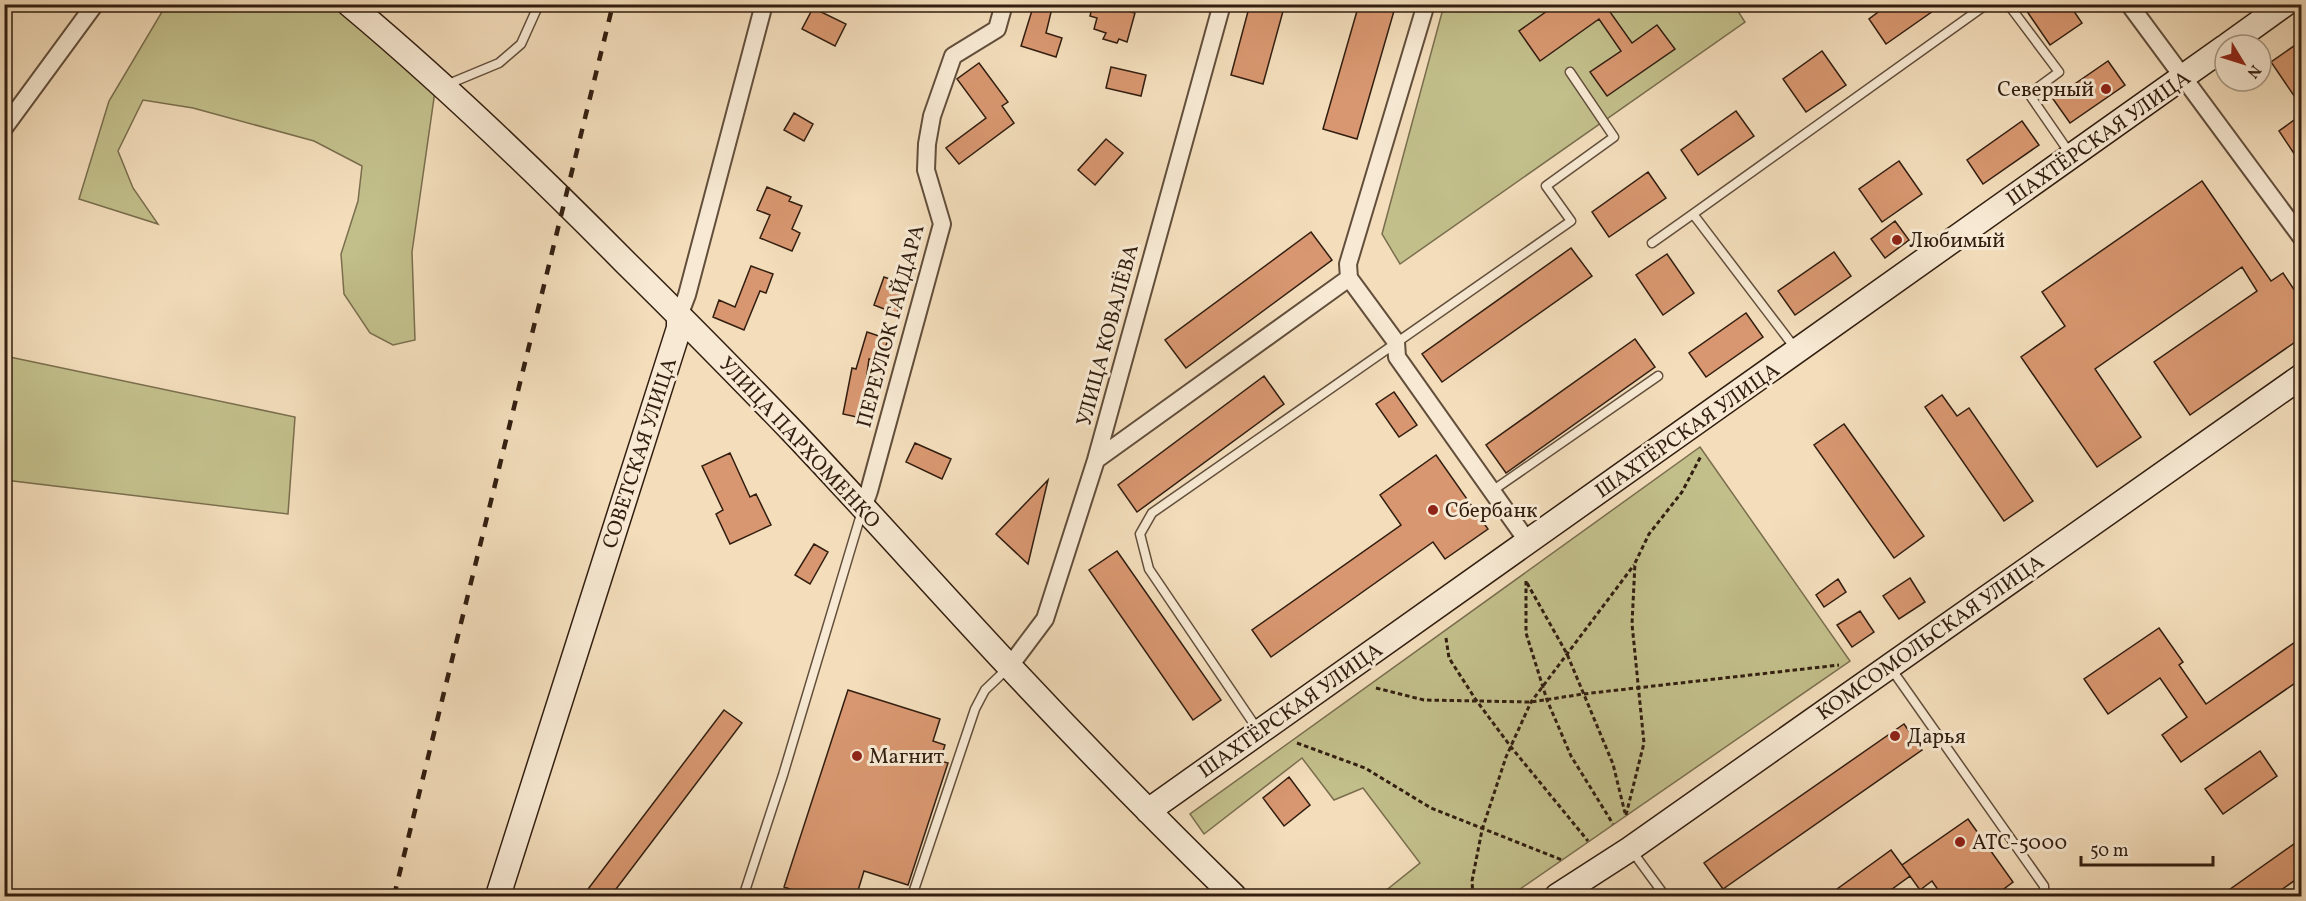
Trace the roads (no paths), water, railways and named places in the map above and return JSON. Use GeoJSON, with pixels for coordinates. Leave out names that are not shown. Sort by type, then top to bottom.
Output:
{"type":"FeatureCollection","features":[{"type":"Feature","properties":{"kind":"street"},"geometry":{"type":"LineString","coordinates":[[4,128],[95,4]]}},
{"type":"Feature","properties":{"kind":"street","name":"УЛИЦА ПАРХОМЕНКО"},"geometry":{"type":"LineString","coordinates":[[349,4],[410,55],[566,202],[679,316],[795,435],[1010,667],[1234,897]]}},
{"type":"Feature","properties":{"kind":"street","name":"СОВЕТСКАЯ УЛИЦА"},"geometry":{"type":"LineString","coordinates":[[498,897],[679,328],[679,316],[687,295],[764,4]]}},
{"type":"Feature","properties":{"kind":"street","name":"ПЕРЕУЛОК ГАЙДАРА"},"geometry":{"type":"LineString","coordinates":[[863,508],[942,224],[926,170],[927,144],[932,116],[953,56],[997,29],[1004,4]]}},
{"type":"Feature","properties":{"kind":"street","name":"УЛИЦА КОВАЛЁВА"},"geometry":{"type":"LineString","coordinates":[[1010,667],[1045,619],[1096,460],[1222,4]]}},
{"type":"Feature","properties":{"kind":"street"},"geometry":{"type":"LineString","coordinates":[[1426,4],[1348,264],[1349,278],[1396,342],[1397,357],[1528,542]]}},
{"type":"Feature","properties":{"kind":"street"},"geometry":{"type":"LineString","coordinates":[[2129,4],[2301,237]]}},
{"type":"Feature","properties":{"kind":"street","name":"ШАХТЁРСКАЯ УЛИЦА"},"geometry":{"type":"LineString","coordinates":[[2245,33],[2285,4]]}},
{"type":"Feature","properties":{"kind":"street","name":"ШАХТЁРСКАЯ УЛИЦА"},"geometry":{"type":"LineString","coordinates":[[1148,811],[2213,56]]}},
{"type":"Feature","properties":{"kind":"street"},"geometry":{"type":"LineString","coordinates":[[1096,460],[1349,278]]}},
{"type":"Feature","properties":{"kind":"street","name":"КОМСОМОЛЬСКАЯ УЛИЦА"},"geometry":{"type":"LineString","coordinates":[[1557,897],[1630,849],[2301,376]]}},
{"type":"Feature","properties":{"kind":"lane"},"geometry":{"type":"LineString","coordinates":[[443,86],[499,63],[521,44],[539,4]]}},
{"type":"Feature","properties":{"kind":"lane"},"geometry":{"type":"LineString","coordinates":[[1652,243],[1987,4]]}},
{"type":"Feature","properties":{"kind":"lane"},"geometry":{"type":"LineString","coordinates":[[2008,4],[2059,72],[2030,94],[2072,156]]}},
{"type":"Feature","properties":{"kind":"lane"},"geometry":{"type":"LineString","coordinates":[[1259,732],[1149,569],[1140,534],[1152,513],[1571,221],[1545,186],[1614,137],[1570,72]]}},
{"type":"Feature","properties":{"kind":"lane"},"geometry":{"type":"LineString","coordinates":[[1693,214],[1797,351]]}},
{"type":"Feature","properties":{"kind":"lane"},"geometry":{"type":"LineString","coordinates":[[1492,491],[1658,376]]}},
{"type":"Feature","properties":{"kind":"lane"},"geometry":{"type":"LineString","coordinates":[[748,897],[745,891],[863,508]]}},
{"type":"Feature","properties":{"kind":"lane"},"geometry":{"type":"LineString","coordinates":[[1889,666],[2044,886],[2044,897]]}},
{"type":"Feature","properties":{"kind":"lane"},"geometry":{"type":"LineString","coordinates":[[912,897],[975,709],[985,690],[1010,667]]}},
{"type":"Feature","properties":{"kind":"lane"},"geometry":{"type":"LineString","coordinates":[[1630,849],[1665,897]]}},
{"type":"Feature","properties":{"kind":"railway"},"geometry":{"type":"LineString","coordinates":[[394,896],[613,4]]}},
{"type":"Feature","properties":{"kind":"place","name":"Северный"},"geometry":{"type":"Point","coordinates":[2106,89]}},
{"type":"Feature","properties":{"kind":"place","name":"Любимый"},"geometry":{"type":"Point","coordinates":[1897,240]}},
{"type":"Feature","properties":{"kind":"place","name":"Сбербанк"},"geometry":{"type":"Point","coordinates":[1433,510]}},
{"type":"Feature","properties":{"kind":"place","name":"Дарья"},"geometry":{"type":"Point","coordinates":[1895,736]}},
{"type":"Feature","properties":{"kind":"place","name":"Магнит"},"geometry":{"type":"Point","coordinates":[857,756]}},
{"type":"Feature","properties":{"kind":"place","name":"АТС-5000"},"geometry":{"type":"Point","coordinates":[1960,842]}}]}
